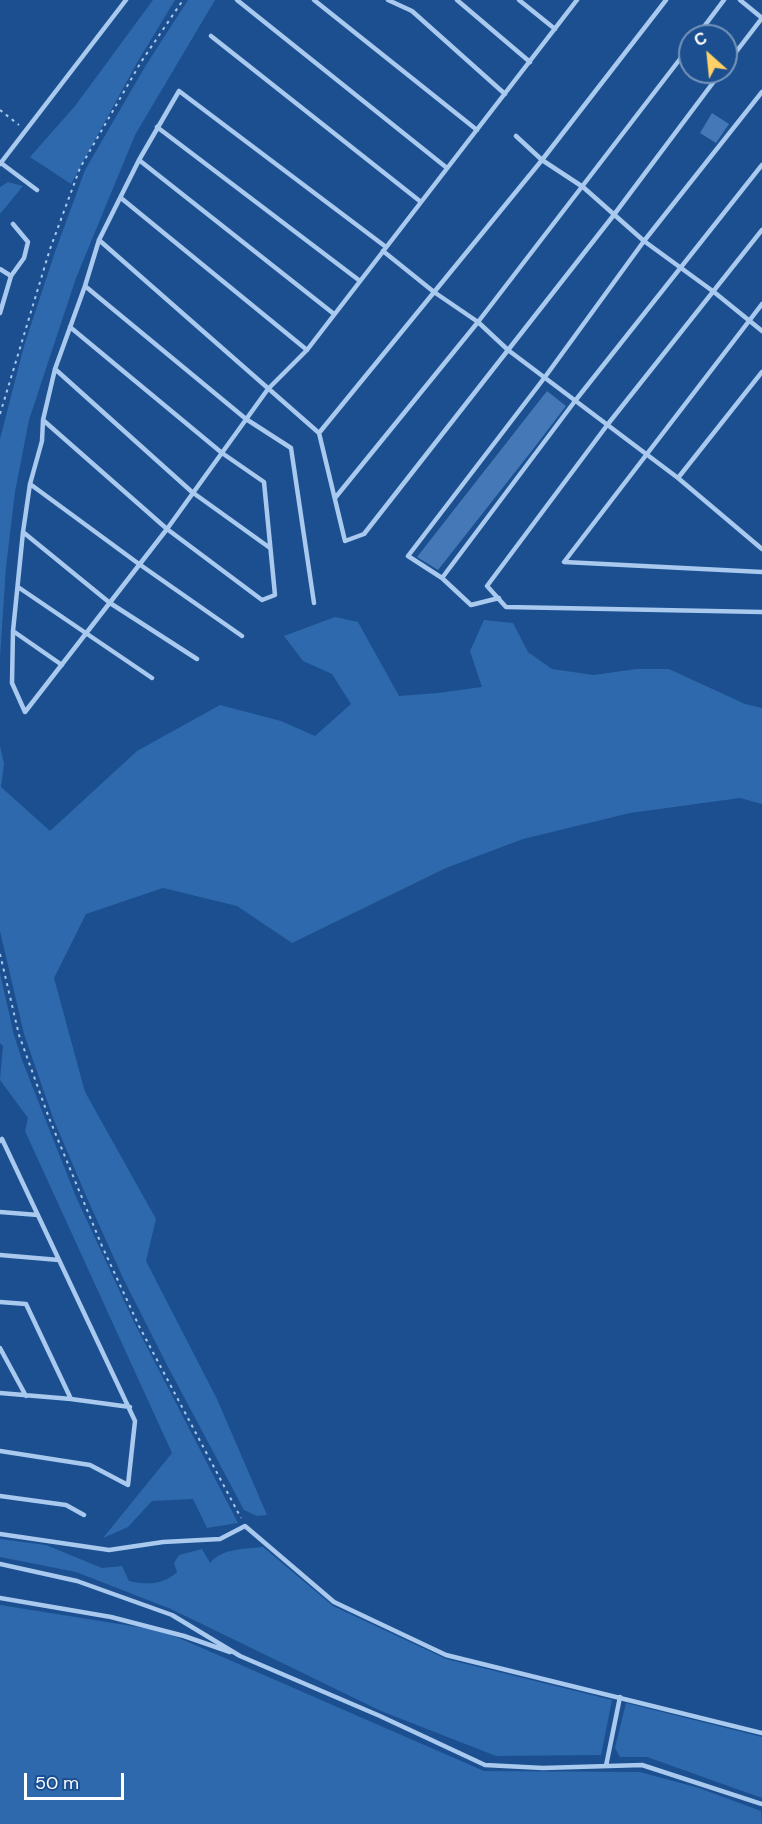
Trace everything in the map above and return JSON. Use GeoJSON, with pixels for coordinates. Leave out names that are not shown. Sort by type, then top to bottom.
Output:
{"type":"FeatureCollection","features":[{"type":"Feature","properties":{"kind":"lane"},"geometry":{"type":"LineString","coordinates":[[37,190],[0,163],[126,0]]}},
{"type":"Feature","properties":{"kind":"lane"},"geometry":{"type":"LineString","coordinates":[[237,0],[447,168]]}},
{"type":"Feature","properties":{"kind":"lane"},"geometry":{"type":"LineString","coordinates":[[314,0],[477,130]]}},
{"type":"Feature","properties":{"kind":"lane"},"geometry":{"type":"LineString","coordinates":[[388,0],[412,11],[505,94]]}},
{"type":"Feature","properties":{"kind":"lane"},"geometry":{"type":"LineString","coordinates":[[457,0],[530,62]]}},
{"type":"Feature","properties":{"kind":"lane"},"geometry":{"type":"LineString","coordinates":[[519,0],[555,29]]}},
{"type":"Feature","properties":{"kind":"lane"},"geometry":{"type":"LineString","coordinates":[[578,0],[447,168],[385,249],[334,314],[307,350],[268,389],[166,529],[26,712],[12,683],[13,631],[23,532],[30,484],[42,441],[43,420],[55,369],[99,240],[139,160],[179,91],[385,249],[434,292],[478,322],[508,350],[678,478],[762,549]]}},
{"type":"Feature","properties":{"kind":"lane"},"geometry":{"type":"LineString","coordinates":[[320,433],[542,160],[666,0]]}},
{"type":"Feature","properties":{"kind":"lane"},"geometry":{"type":"LineString","coordinates":[[706,24],[724,0]]}},
{"type":"Feature","properties":{"kind":"lane"},"geometry":{"type":"LineString","coordinates":[[738,49],[762,18],[740,0]]}},
{"type":"Feature","properties":{"kind":"lane"},"geometry":{"type":"LineString","coordinates":[[211,36],[421,202]]}},
{"type":"Feature","properties":{"kind":"lane"},"geometry":{"type":"LineString","coordinates":[[334,498],[478,322],[678,61]]}},
{"type":"Feature","properties":{"kind":"lane"},"geometry":{"type":"LineString","coordinates":[[99,240],[320,433],[345,542],[364,534],[613,216],[712,84]]}},
{"type":"Feature","properties":{"kind":"lane"},"geometry":{"type":"LineString","coordinates":[[499,598],[471,605],[442,578],[408,556],[545,377],[644,241],[762,92]]}},
{"type":"Feature","properties":{"kind":"lane"},"geometry":{"type":"LineString","coordinates":[[157,128],[360,281]]}},
{"type":"Feature","properties":{"kind":"lane"},"geometry":{"type":"LineString","coordinates":[[516,136],[542,160],[583,187],[613,216],[644,241],[714,292],[762,331]]}},
{"type":"Feature","properties":{"kind":"lane"},"geometry":{"type":"LineString","coordinates":[[139,160],[334,314]]}},
{"type":"Feature","properties":{"kind":"lane"},"geometry":{"type":"LineString","coordinates":[[442,578],[575,401],[762,165]]}},
{"type":"Feature","properties":{"kind":"lane"},"geometry":{"type":"LineString","coordinates":[[121,198],[307,350]]}},
{"type":"Feature","properties":{"kind":"lane"},"geometry":{"type":"LineString","coordinates":[[0,313],[11,276],[24,258],[28,242],[13,225]]}},
{"type":"Feature","properties":{"kind":"lane"},"geometry":{"type":"LineString","coordinates":[[762,230],[608,424],[487,586],[506,607],[762,612]]}},
{"type":"Feature","properties":{"kind":"lane"},"geometry":{"type":"LineString","coordinates":[[0,269],[11,276]]}},
{"type":"Feature","properties":{"kind":"lane"},"geometry":{"type":"LineString","coordinates":[[85,286],[246,420],[291,448],[314,603]]}},
{"type":"Feature","properties":{"kind":"lane"},"geometry":{"type":"LineString","coordinates":[[762,304],[564,561],[762,572]]}},
{"type":"Feature","properties":{"kind":"lane"},"geometry":{"type":"LineString","coordinates":[[43,420],[166,529],[262,600],[275,595],[264,482],[222,453],[70,327]]}},
{"type":"Feature","properties":{"kind":"lane"},"geometry":{"type":"LineString","coordinates":[[55,369],[192,492],[270,548]]}},
{"type":"Feature","properties":{"kind":"lane"},"geometry":{"type":"LineString","coordinates":[[678,478],[762,372]]}},
{"type":"Feature","properties":{"kind":"lane"},"geometry":{"type":"LineString","coordinates":[[30,484],[242,636]]}},
{"type":"Feature","properties":{"kind":"lane"},"geometry":{"type":"LineString","coordinates":[[23,532],[110,603],[197,659]]}},
{"type":"Feature","properties":{"kind":"lane"},"geometry":{"type":"LineString","coordinates":[[18,587],[152,678]]}},
{"type":"Feature","properties":{"kind":"lane"},"geometry":{"type":"LineString","coordinates":[[13,631],[62,665]]}},
{"type":"Feature","properties":{"kind":"lane"},"geometry":{"type":"LineString","coordinates":[[0,1141],[2,1139],[135,1420],[128,1485],[90,1465],[0,1451]]}},
{"type":"Feature","properties":{"kind":"lane"},"geometry":{"type":"LineString","coordinates":[[0,1212],[38,1215]]}},
{"type":"Feature","properties":{"kind":"lane"},"geometry":{"type":"LineString","coordinates":[[0,1255],[59,1260]]}},
{"type":"Feature","properties":{"kind":"lane"},"geometry":{"type":"LineString","coordinates":[[0,1302],[26,1304],[71,1399]]}},
{"type":"Feature","properties":{"kind":"lane"},"geometry":{"type":"LineString","coordinates":[[0,1348],[26,1396]]}},
{"type":"Feature","properties":{"kind":"lane"},"geometry":{"type":"LineString","coordinates":[[0,1393],[130,1407]]}},
{"type":"Feature","properties":{"kind":"lane"},"geometry":{"type":"LineString","coordinates":[[0,1496],[66,1505],[84,1515]]}},
{"type":"Feature","properties":{"kind":"lane"},"geometry":{"type":"LineString","coordinates":[[0,1534],[109,1550],[163,1542],[220,1539],[245,1526],[334,1602],[446,1655],[762,1733]]}},
{"type":"Feature","properties":{"kind":"lane"},"geometry":{"type":"LineString","coordinates":[[0,1564],[77,1581],[172,1615],[240,1656]]}},
{"type":"Feature","properties":{"kind":"lane"},"geometry":{"type":"LineString","coordinates":[[0,1598],[111,1617],[184,1636],[240,1656],[380,1716],[484,1765],[543,1768],[642,1765],[762,1804]]}},
{"type":"Feature","properties":{"kind":"lane"},"geometry":{"type":"LineString","coordinates":[[606,1766],[620,1697]]}},
{"type":"Feature","properties":{"kind":"path"},"geometry":{"type":"LineString","coordinates":[[0,414],[50,249],[80,168],[141,62],[183,0]]}},
{"type":"Feature","properties":{"kind":"path"},"geometry":{"type":"LineString","coordinates":[[0,110],[26,130]]}},
{"type":"Feature","properties":{"kind":"path"},"geometry":{"type":"LineString","coordinates":[[0,954],[19,1035],[49,1118],[98,1236],[140,1326],[245,1526]]}},
{"type":"Feature","properties":{"kind":"shaded area"},"geometry":{"type":"Polygon","coordinates":[[[153,0],[175,0],[138,61],[71,184],[30,157],[75,106],[153,0]]]}},
{"type":"Feature","properties":{"kind":"shaded area"},"geometry":{"type":"Polygon","coordinates":[[[188,0],[215,0],[135,135],[76,278],[29,420],[15,492],[6,567],[0,657],[0,439],[24,346],[85,170],[146,65],[188,0]]]}},
{"type":"Feature","properties":{"kind":"shaded area"},"geometry":{"type":"Polygon","coordinates":[[[8,182],[23,186],[0,214],[0,187],[8,182]]]}},
{"type":"Feature","properties":{"kind":"shaded area"},"geometry":{"type":"Polygon","coordinates":[[[335,617],[358,622],[399,696],[482,687],[470,651],[484,620],[513,623],[528,652],[552,669],[594,675],[636,669],[669,669],[745,704],[762,708],[762,804],[740,798],[630,813],[523,839],[446,868],[292,943],[237,906],[163,888],[86,914],[54,978],[85,1092],[156,1219],[146,1261],[217,1399],[267,1515],[257,1516],[244,1510],[123,1278],[53,1118],[24,1034],[0,931],[0,746],[4,764],[1,787],[50,831],[137,751],[220,705],[281,721],[315,736],[351,704],[332,674],[303,661],[284,636],[335,617]]]}},
{"type":"Feature","properties":{"kind":"shaded area"},"geometry":{"type":"Polygon","coordinates":[[[0,973],[22,1060],[76,1197],[133,1320],[238,1523],[207,1528],[193,1499],[152,1501],[128,1527],[103,1538],[172,1453],[25,1131],[28,1118],[0,1080],[3,1046],[0,1043],[0,973]]]}},
{"type":"Feature","properties":{"kind":"shaded area"},"geometry":{"type":"Polygon","coordinates":[[[0,1539],[46,1545],[102,1568],[122,1566],[129,1581],[142,1583],[160,1582],[172,1576],[177,1572],[174,1563],[179,1555],[202,1549],[210,1563],[227,1552],[263,1547],[333,1606],[446,1659],[612,1700],[601,1755],[496,1756],[381,1711],[171,1609],[76,1572],[0,1557],[0,1539]]]}},
{"type":"Feature","properties":{"kind":"shaded area"},"geometry":{"type":"Polygon","coordinates":[[[0,1605],[163,1631],[484,1771],[640,1772],[699,1788],[761,1811],[762,1824],[0,1824],[0,1605]]]}},
{"type":"Feature","properties":{"kind":"shaded area"},"geometry":{"type":"Polygon","coordinates":[[[626,1703],[762,1737],[762,1798],[647,1757],[620,1757],[615,1748],[626,1703]]]}},
{"type":"Feature","properties":{"kind":"building"},"geometry":{"type":"Polygon","coordinates":[[[712,113],[729,124],[716,143],[700,133],[712,113]]]}},
{"type":"Feature","properties":{"kind":"building"},"geometry":{"type":"Polygon","coordinates":[[[547,391],[566,406],[534,448],[438,570],[417,557],[547,391]]]}}]}
